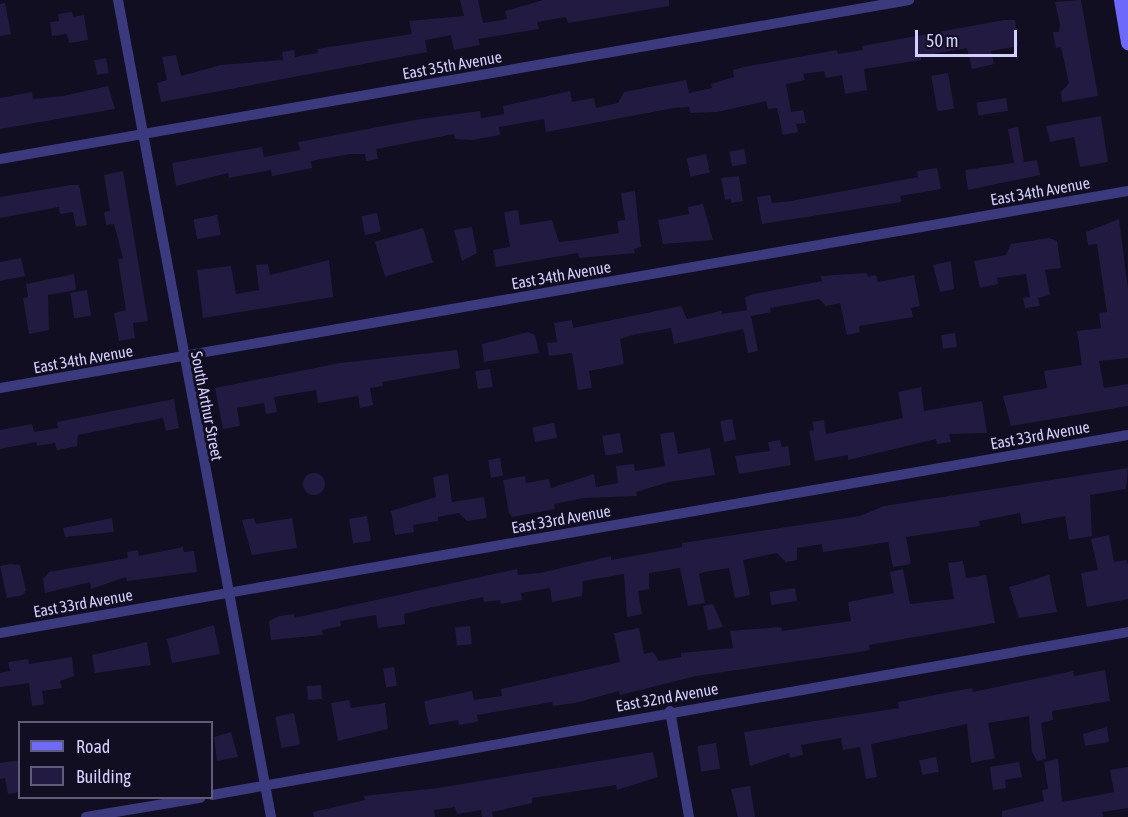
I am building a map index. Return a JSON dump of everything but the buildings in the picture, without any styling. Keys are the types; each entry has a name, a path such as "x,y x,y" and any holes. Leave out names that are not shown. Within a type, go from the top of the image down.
{"main road":[{"path":"1121,0 1128,42"}],"street":[{"name":"South Arthur Street","path":"118,0 227,592 271,817"},
{"name":"East 35th Avenue","path":"0,159 909,0"},
{"name":"East 34th Avenue","path":"0,388 1128,191"},
{"name":"East 33rd Avenue","path":"0,633 1128,435"},
{"name":"East 32nd Avenue","path":"213,795 670,711 1128,632"},
{"path":"670,711 689,817"},
{"path":"86,817 194,799"}]}
